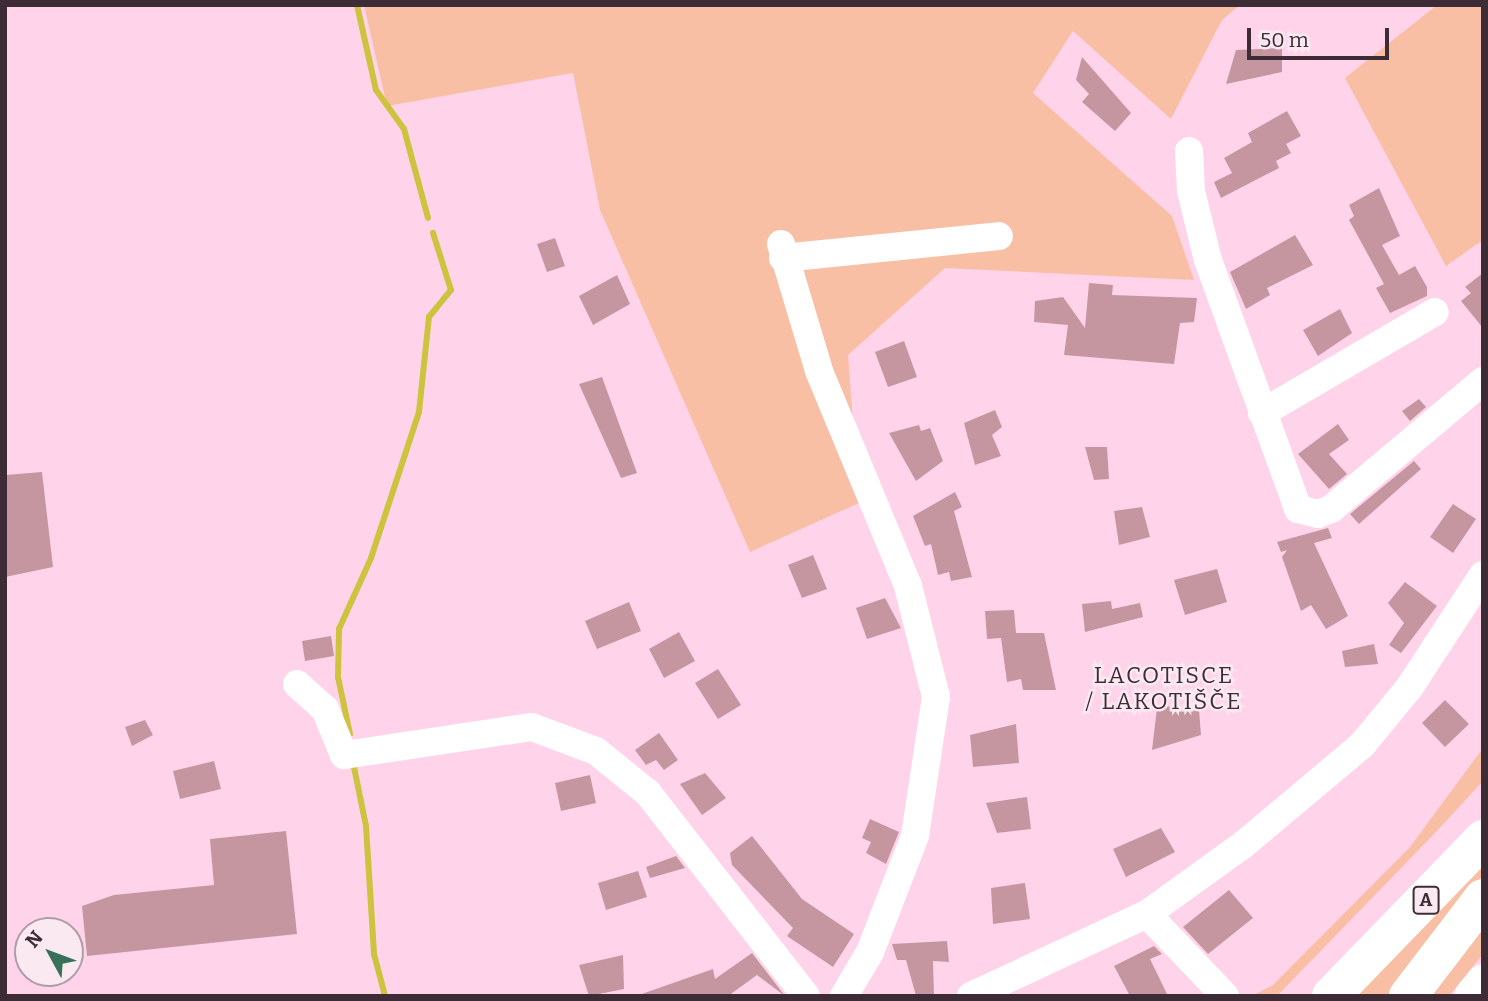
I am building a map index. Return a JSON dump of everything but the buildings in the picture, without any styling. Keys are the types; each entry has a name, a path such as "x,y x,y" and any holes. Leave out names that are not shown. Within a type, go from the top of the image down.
{"highway":[{"name":"A","path":"1331,996 1370,960 1483,839"},
{"path":"1408,996 1483,898"}],"main road":[{"path":"1471,996 1483,981"}],"street":[{"path":"1189,151 1191,191 1208,260 1293,503 1318,514 1483,381"},
{"path":"844,996 870,952 915,836 936,697 902,569 844,438 782,251 999,236"},
{"path":"1262,413 1435,312"},
{"path":"971,996 1147,914 1244,844 1362,745 1409,688 1483,575"},
{"path":"297,684 325,709 344,755 532,727 605,757 648,793 806,996"},
{"path":"1147,914 1225,996"}],"shaded area":[{"path":"364,5 1240,5 1222,20 1171,119 1073,31 1033,93 1172,216 1194,280 945,268 848,355 859,503 750,552 600,210 573,73 387,106"},
{"path":"1437,5 1483,5 1483,240 1446,266 1345,78"},
{"path":"1483,748 1483,781 1436,832 1277,996 1254,995 1273,985 1410,847"},
{"path":"1483,853 1483,875 1420,956 1483,918 1483,954 1449,996 1314,996"}],"waterway":[{"path":"357,5 376,90 404,129 428,218"},
{"path":"350,734 338,677 339,629 371,558 419,412 429,317 451,290 433,233"},
{"path":"354,767 366,826 374,954 385,996"}],"district":[{"name":"LACOTISCE / LAKOTIŠČE","path":"1164,688"}]}
